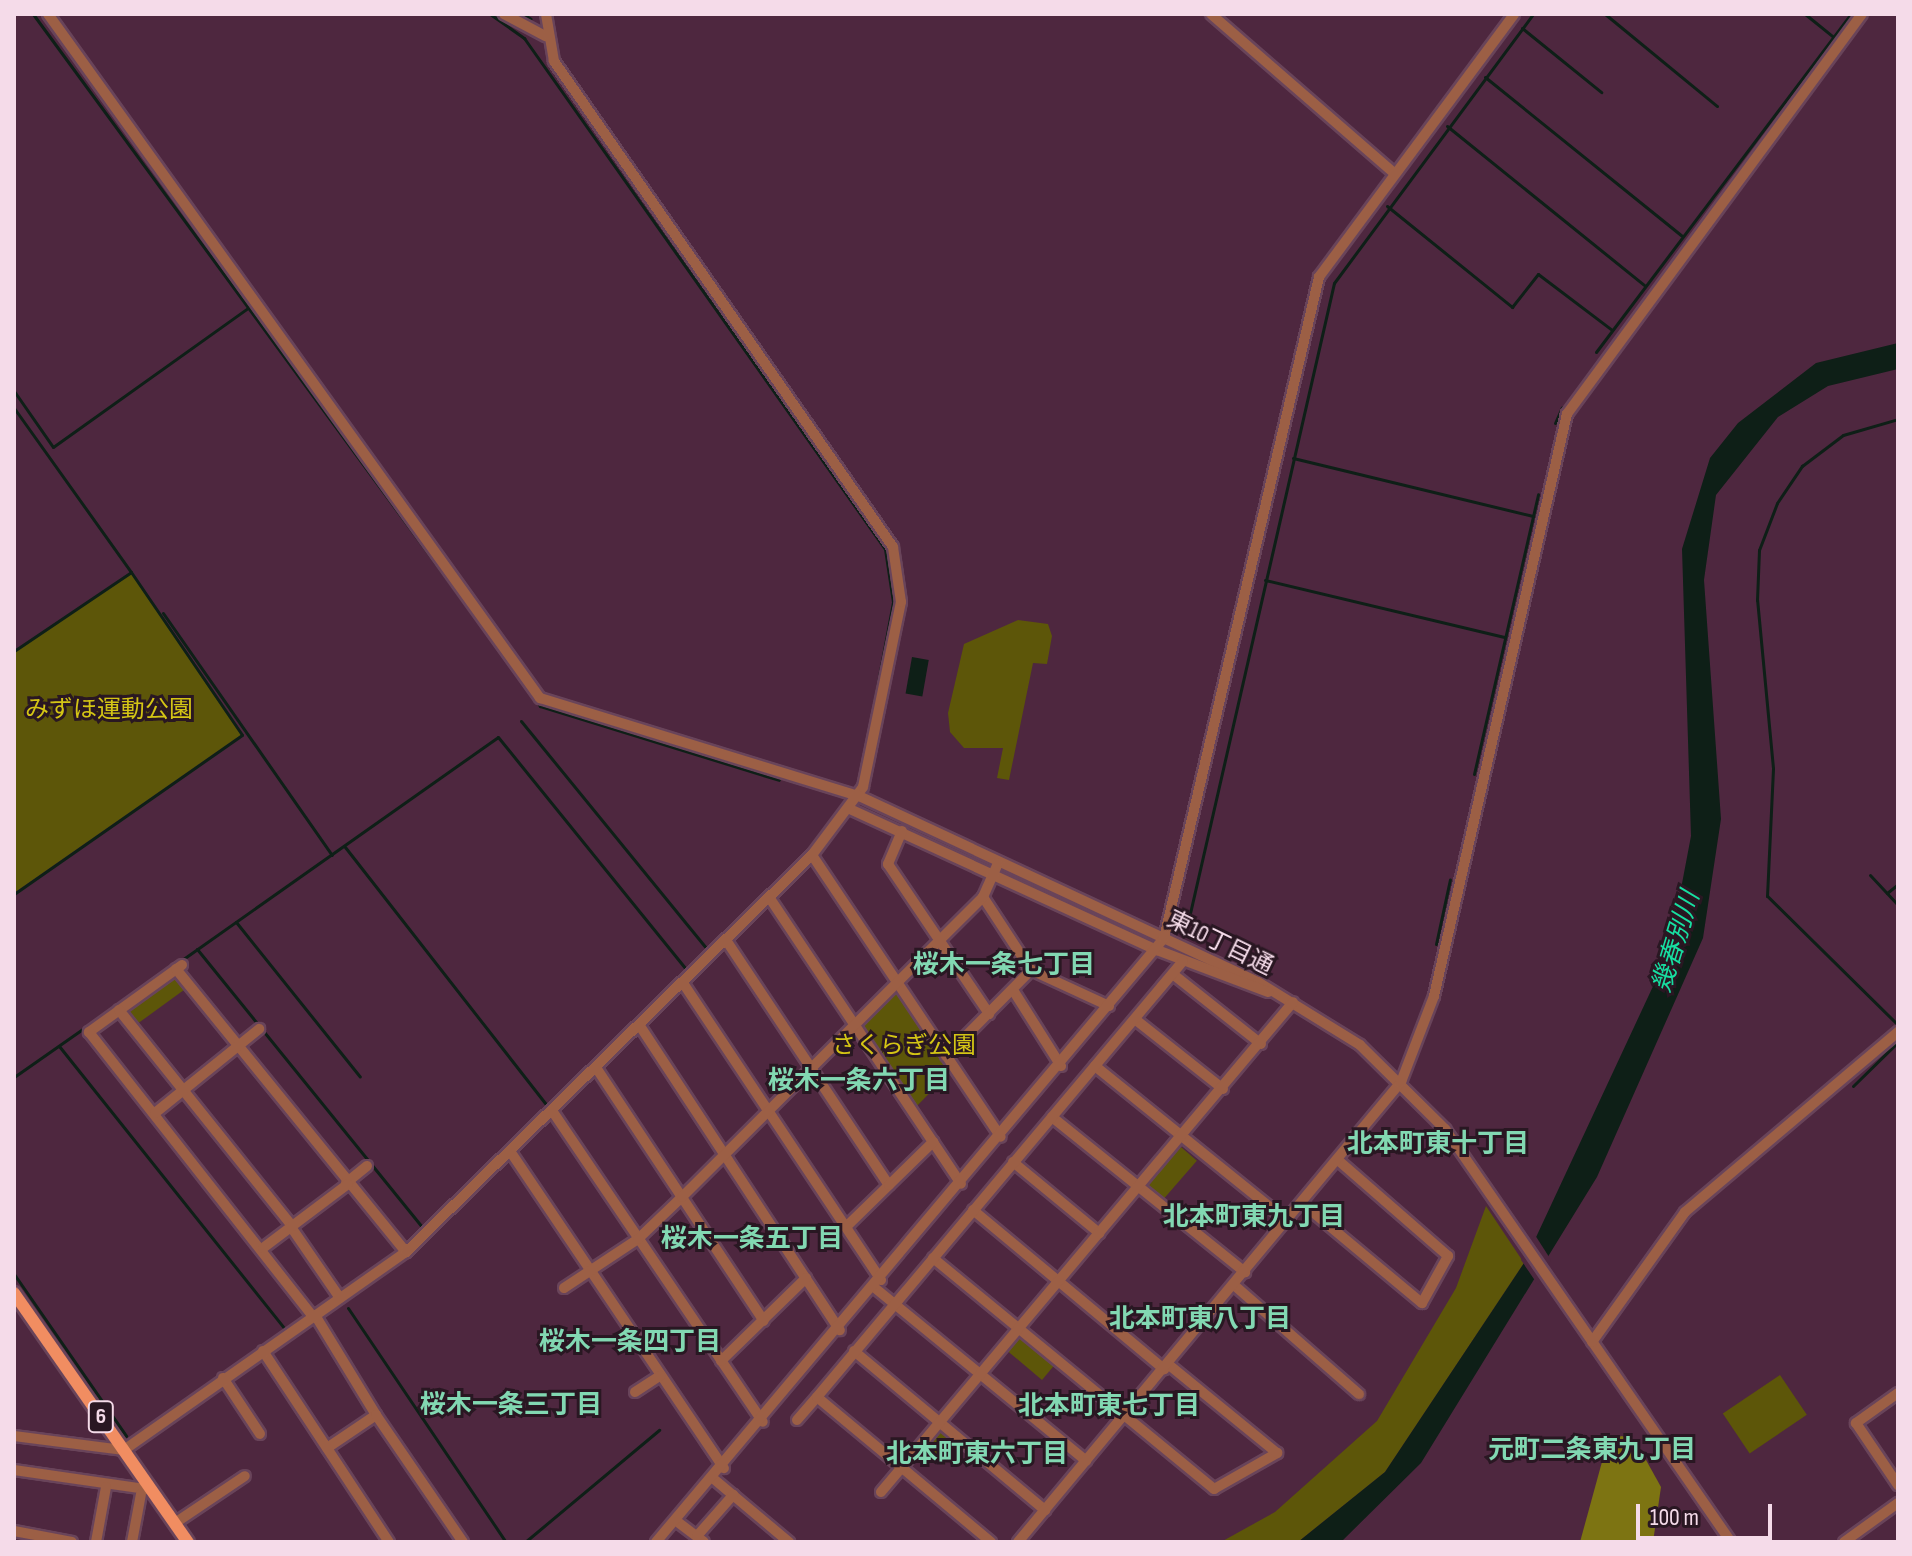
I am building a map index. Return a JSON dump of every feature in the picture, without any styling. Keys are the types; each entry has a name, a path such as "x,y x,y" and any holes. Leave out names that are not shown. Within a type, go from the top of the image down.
{"main road":[{"name":"6","path":"14,1293 124,1450 146,1492 188,1542"}],"street":[{"name":"東10丁目通","path":"48,14 540,698 859,796 1164,938 1293,1002 1401,1082 1502,1210 1592,1342"},
{"path":"504,14 545,36"},
{"path":"14,1436 124,1450 406,1252 512,1154 812,855 852,810 859,796 901,602 893,547 554,61 545,36 546,14"},
{"path":"1211,14 1394,173"},
{"path":"656,1542 679,1523 1061,1066 1164,938 1319,277 1514,14"},
{"path":"1018,1542 1339,1161 1401,1082 1434,996 1567,414 1862,14"},
{"path":"852,810 1157,950 1282,996"},
{"path":"902,831 888,864 941,937 989,1014"},
{"path":"812,855 1001,1137"},
{"path":"564,1288 638,1239 682,1197 983,897 998,863"},
{"path":"769,897 961,1184"},
{"path":"983,897 1031,970 1109,1006"},
{"path":"726,940 889,1185"},
{"path":"797,1420 1183,961"},
{"path":"406,1252 347,1184 179,967 89,1032 314,1316 459,1541"},
{"path":"946,1056 1031,970"},
{"path":"1174,975 1261,1044"},
{"path":"683,983 846,1227 878,1284 894,1303 1086,1461"},
{"path":"1013,990 1061,1066"},
{"path":"881,1492 1261,1044 1293,1002"},
{"path":"119,1010 292,1226 340,1298"},
{"path":"1136,1020 1223,1089"},
{"path":"640,1026 840,1330"},
{"path":"155,1113 259,1029"},
{"path":"1731,1542 1592,1342 1685,1212 1898,1032"},
{"path":"1095,1066 1288,1222"},
{"path":"597,1069 764,1321"},
{"path":"553,1112 763,1422"},
{"path":"1052,1117 1245,1272"},
{"path":"846,1227 933,1142"},
{"path":"512,1154 724,1468"},
{"path":"1303,1204 1422,1303 1448,1256 1339,1161"},
{"path":"1013,1162 1099,1233"},
{"path":"263,1248 367,1166"},
{"path":"933,1258 1214,1489 1277,1453 973,1210"},
{"path":"721,1361 806,1278"},
{"path":"1234,1285 1359,1394"},
{"path":"263,1351 389,1542"},
{"path":"854,1351 1045,1510"},
{"path":"635,1392 660,1376"},
{"path":"223,1378 260,1434"},
{"path":"1898,1393 1856,1423 1898,1485"},
{"path":"817,1397 991,1542"},
{"path":"327,1448 376,1415"},
{"path":"14,1470 146,1492 132,1542"},
{"path":"175,1523 245,1476"},
{"path":"715,1480 789,1542"},
{"path":"96,1542 106,1487"},
{"path":"679,1523 701,1539 733,1495"},
{"path":"1844,1542 1898,1504"},
{"path":"14,1531 38,1539 72,1542"}],"green space":[{"name":"みずほ運動公園","path":"131,573 241,735 14,893 14,653"},
{"path":"1018,620 1048,624 1052,636 1047,664 1033,663 1009,780 997,778 1003,748 964,748 950,732 948,713 964,644"},
{"path":"177,974 187,988 136,1025 126,1011"},
{"name":"さくらぎ公園","path":"896,981 954,1068 912,1111 854,1024"},
{"path":"1181,1147 1197,1161 1164,1199 1148,1185"},
{"path":"1486,1206 1524,1263 1385,1472 1298,1542 1221,1542 1275,1512 1377,1421 1456,1288"},
{"path":"1019,1328 1058,1361 1042,1380 1003,1347"},
{"path":"1780,1375 1807,1415 1750,1453 1723,1414"},
{"path":"940,1423 963,1443 944,1465 921,1445"}],"shaded area":[{"path":"1622,1436 1636,1442 1661,1487 1653,1542 1580,1542 1608,1440"}],"water":[{"name":"幾春別川","path":"1898,343 1898,369 1828,386 1778,417 1716,495 1704,580 1721,819 1703,938 1597,1177 1421,1463 1341,1542 1298,1542 1385,1472 1524,1263 1669,952 1691,836 1682,549 1710,458 1738,423 1816,363"},
{"path":"912,657 929,660 922,696 906,693"}],"pier":[{"path":"1535,1235 1551,1260 1538,1285 1521,1260"}],"waterway":[{"path":"33,14 540,706 779,780"},
{"path":"490,14 524,38 885,549 893,602 863,762"},
{"path":"523,14 531,19"},
{"path":"1188,922 1334,283 1533,14"},
{"path":"1605,14 1717,106"},
{"path":"1805,14 1833,37"},
{"path":"1596,352 1851,14"},
{"path":"1522,28 1601,92"},
{"path":"1485,77 1681,235"},
{"path":"1447,126 1644,285"},
{"path":"1387,206 1512,307 1538,274 1612,330"},
{"path":"14,391 53,447 251,306"},
{"path":"1555,423 1562,407"},
{"path":"14,408 131,572"},
{"path":"1896,1023 1767,896 1773,768 1757,600 1759,550 1777,503 1802,466 1843,435 1898,419"},
{"path":"1293,458 1533,516"},
{"path":"1474,774 1538,494"},
{"path":"14,651 131,572 242,735 14,894"},
{"path":"1265,580 1505,637"},
{"path":"163,613 332,855"},
{"path":"521,721 705,947"},
{"path":"179,962 498,737 685,968"},
{"path":"345,847 547,1106"},
{"path":"1870,875 1898,905"},
{"path":"1436,944 1450,879"},
{"path":"1887,893 1898,884"},
{"path":"236,922 360,1077"},
{"path":"197,949 423,1228"},
{"path":"14,1077 137,991"},
{"path":"1853,1086 1898,1042"},
{"path":"59,1046 284,1328"},
{"path":"14,1274 126,1436"},
{"path":"348,1308 506,1542"},
{"path":"525,1542 659,1430"}],"district":[{"name":"桜木一条七丁目","path":"1004,966"},
{"name":"桜木一条六丁目","path":"859,1082"},
{"name":"北本町東十丁目","path":"1438,1145"},
{"name":"北本町東九丁目","path":"1254,1218"},
{"name":"桜木一条五丁目","path":"752,1240"},
{"name":"北本町東八丁目","path":"1200,1320"},
{"name":"桜木一条四丁目","path":"630,1343"},
{"name":"桜木一条三丁目","path":"511,1406"},
{"name":"北本町東七丁目","path":"1109,1407"},
{"name":"元町二条東九丁目","path":"1592,1451"},
{"name":"北本町東六丁目","path":"977,1455"}]}
